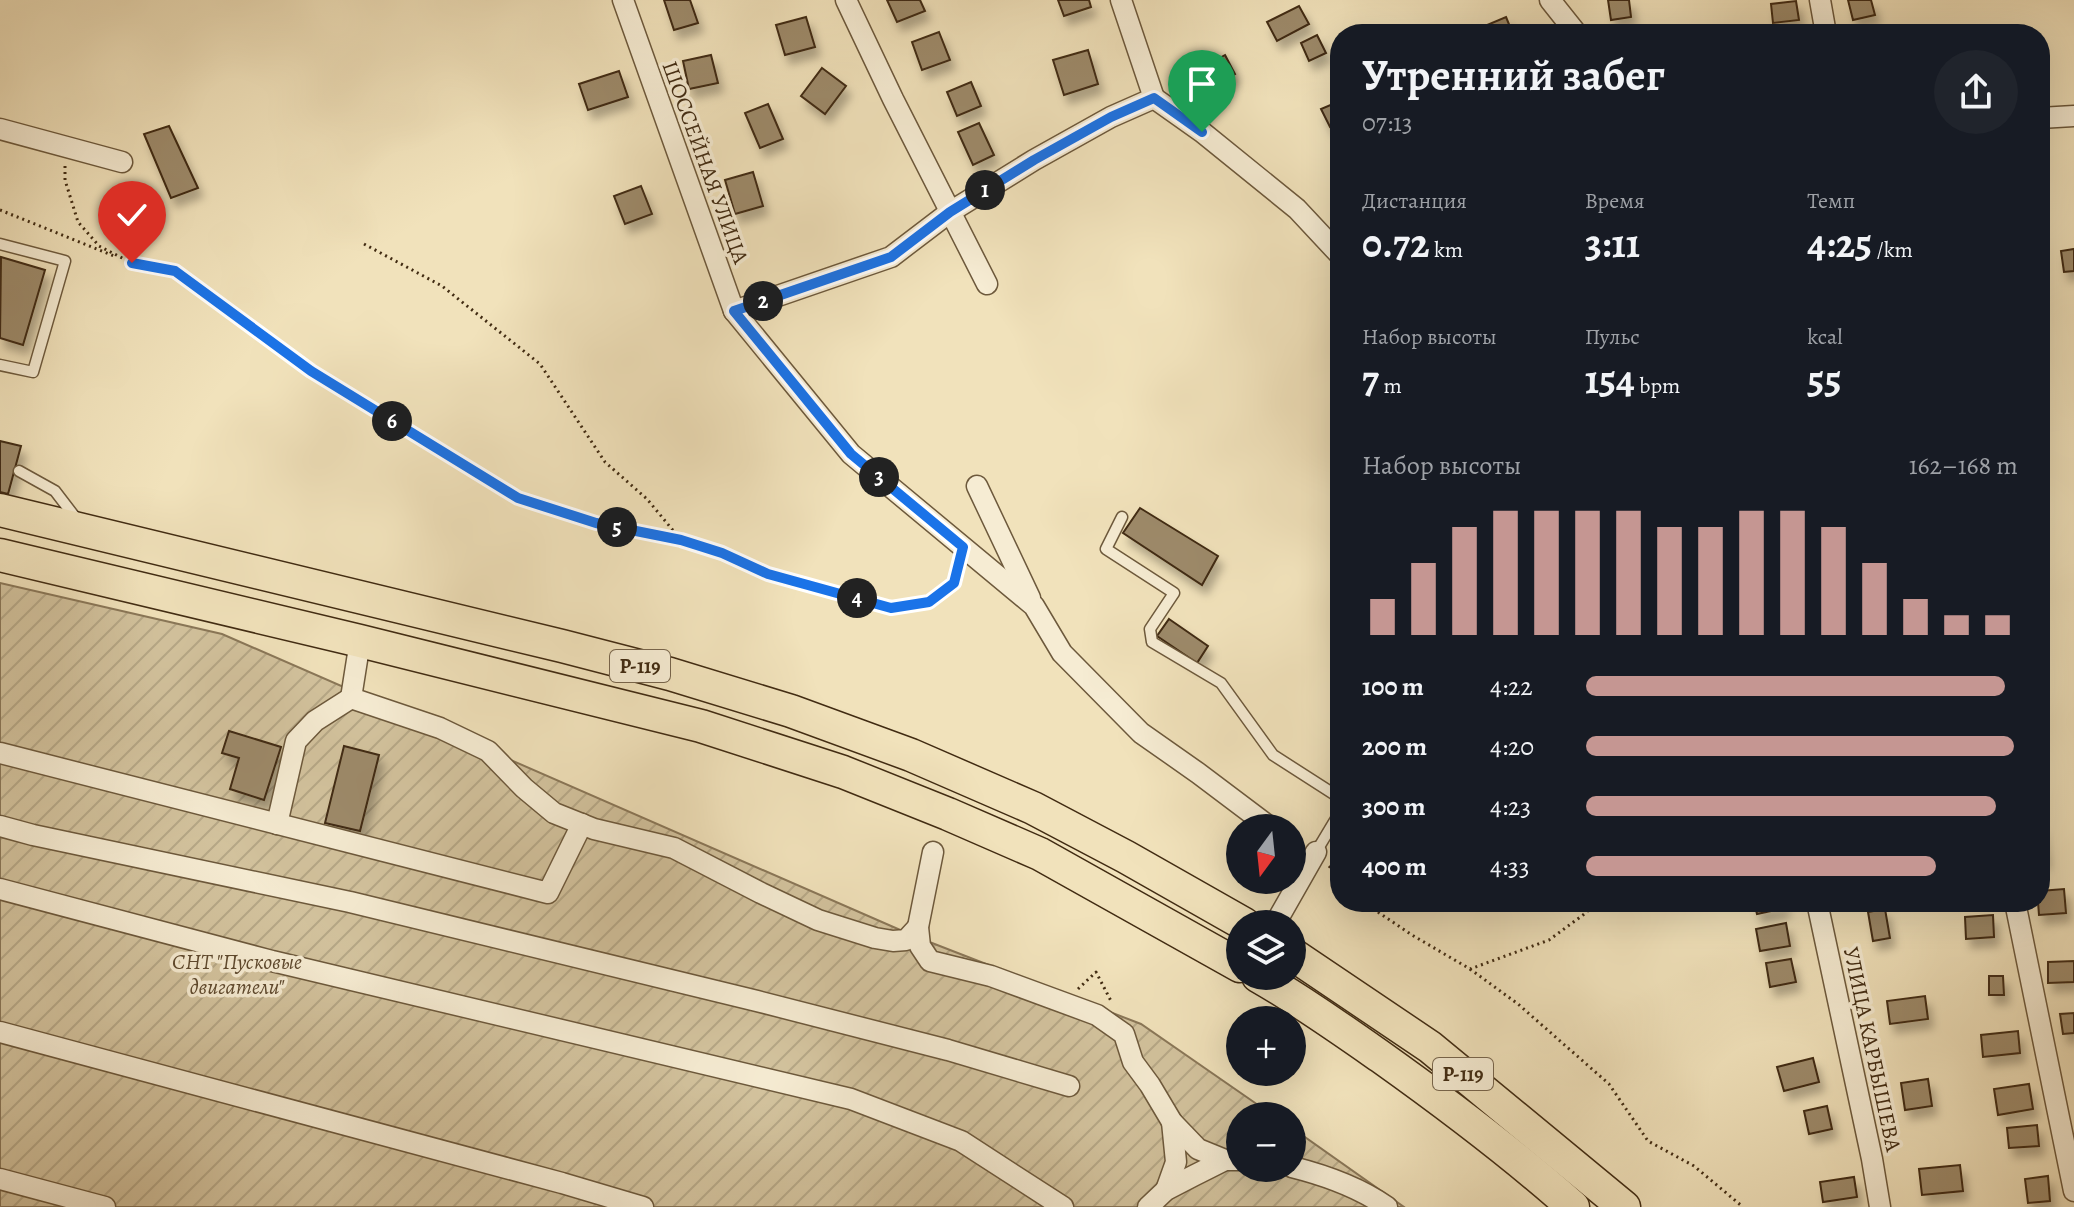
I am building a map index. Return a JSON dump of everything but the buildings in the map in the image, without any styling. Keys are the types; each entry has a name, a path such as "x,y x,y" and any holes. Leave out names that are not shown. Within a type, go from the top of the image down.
{"highway":[{"name":"Р-119","path":"0,510 562,646 670,674 791,711 911,755 1033,808 1226,914"},
{"name":"Р-119","path":"0,555 701,726 843,772 1040,854 1226,958"},
{"name":"Р-119","path":"1306,963 1430,1047 1624,1207"},
{"name":"Р-119","path":"1280,990 1443,1101 1573,1207"}],"street":[{"name":"ШОССЕЙНАЯ УЛИЦА","path":"623,0 734,311 851,454 1034,606 1062,653 1141,733 1252,814"},
{"path":"846,0 987,284"},
{"path":"1121,0 1154,98 1202,132 1297,209 1330,244"},
{"path":"1550,0 1569,24"},
{"path":"1820,0 1824,24"},
{"path":"734,311 891,257 950,212 1046,153 1111,117 1154,98"},
{"path":"2050,117 2074,116"},
{"path":"0,129 122,162"},
{"path":"977,486 1034,606"},
{"path":"277,824 296,741 315,721 351,698 360,641"},
{"path":"351,698 440,728 488,751 554,813 594,829 674,848 818,920 893,941 906,940 918,927"},
{"path":"0,753 548,893 582,824"},
{"path":"0,826 350,902 742,997 948,1050 1069,1086"},
{"path":"933,852 918,927 920,946 930,961 991,976 1097,1015 1124,1034 1133,1062 1172,1122 1198,1149 1226,1158"},
{"path":"1306,860 1316,852"},
{"path":"0,889 272,961 851,1099 961,1141 1063,1207"},
{"name":"УЛИЦА КАРБЫШЕВА","path":"1819,912 1880,1207"},
{"path":"2017,912 2074,1191"},
{"path":"0,1032 643,1207"},
{"path":"1166,1190 1176,1162 1172,1122"},
{"path":"1148,1207 1166,1190 1226,1163"},
{"path":"1306,1170 1376,1199 1387,1207"},
{"path":"0,1179 105,1207"}],"lane":[{"path":"0,244 65,261 33,372 0,365"},
{"path":"19,471 55,491 83,530"},
{"path":"1122,517 1106,549 1174,593 1150,629 1152,642 1221,683 1273,755 1330,792"},
{"path":"1316,852 1330,829"}],"path":[{"path":"65,146 65,180 78,222 99,246 132,263"},
{"path":"0,210 132,263 175,271 311,371 518,498 596,523 681,540 722,553 768,574 891,608 929,602 954,583 963,547"},
{"path":"364,244 442,286 540,364 605,462 647,499 681,540"},
{"path":"1378,912 1470,969 1518,1004 1609,1084 1648,1141 1694,1166 1743,1207"},
{"path":"1470,969 1549,940 1586,912"}],"green space":[{"name":"СНТ \"Пусковые двигатели\"","path":"0,583 222,634 914,936 1141,1024 1226,1083 1226,1086 1254,1102 1226,1102 1226,1182 1306,1182 1306,1138 1404,1207 0,1207"}],"route":[{"path":"132,263 175,271 311,371 518,498 596,523 681,540 722,553 768,574 891,608 929,602 954,583 963,547 851,454 734,311 891,257 950,212 1034,160 1111,117 1154,98 1202,132"}]}
